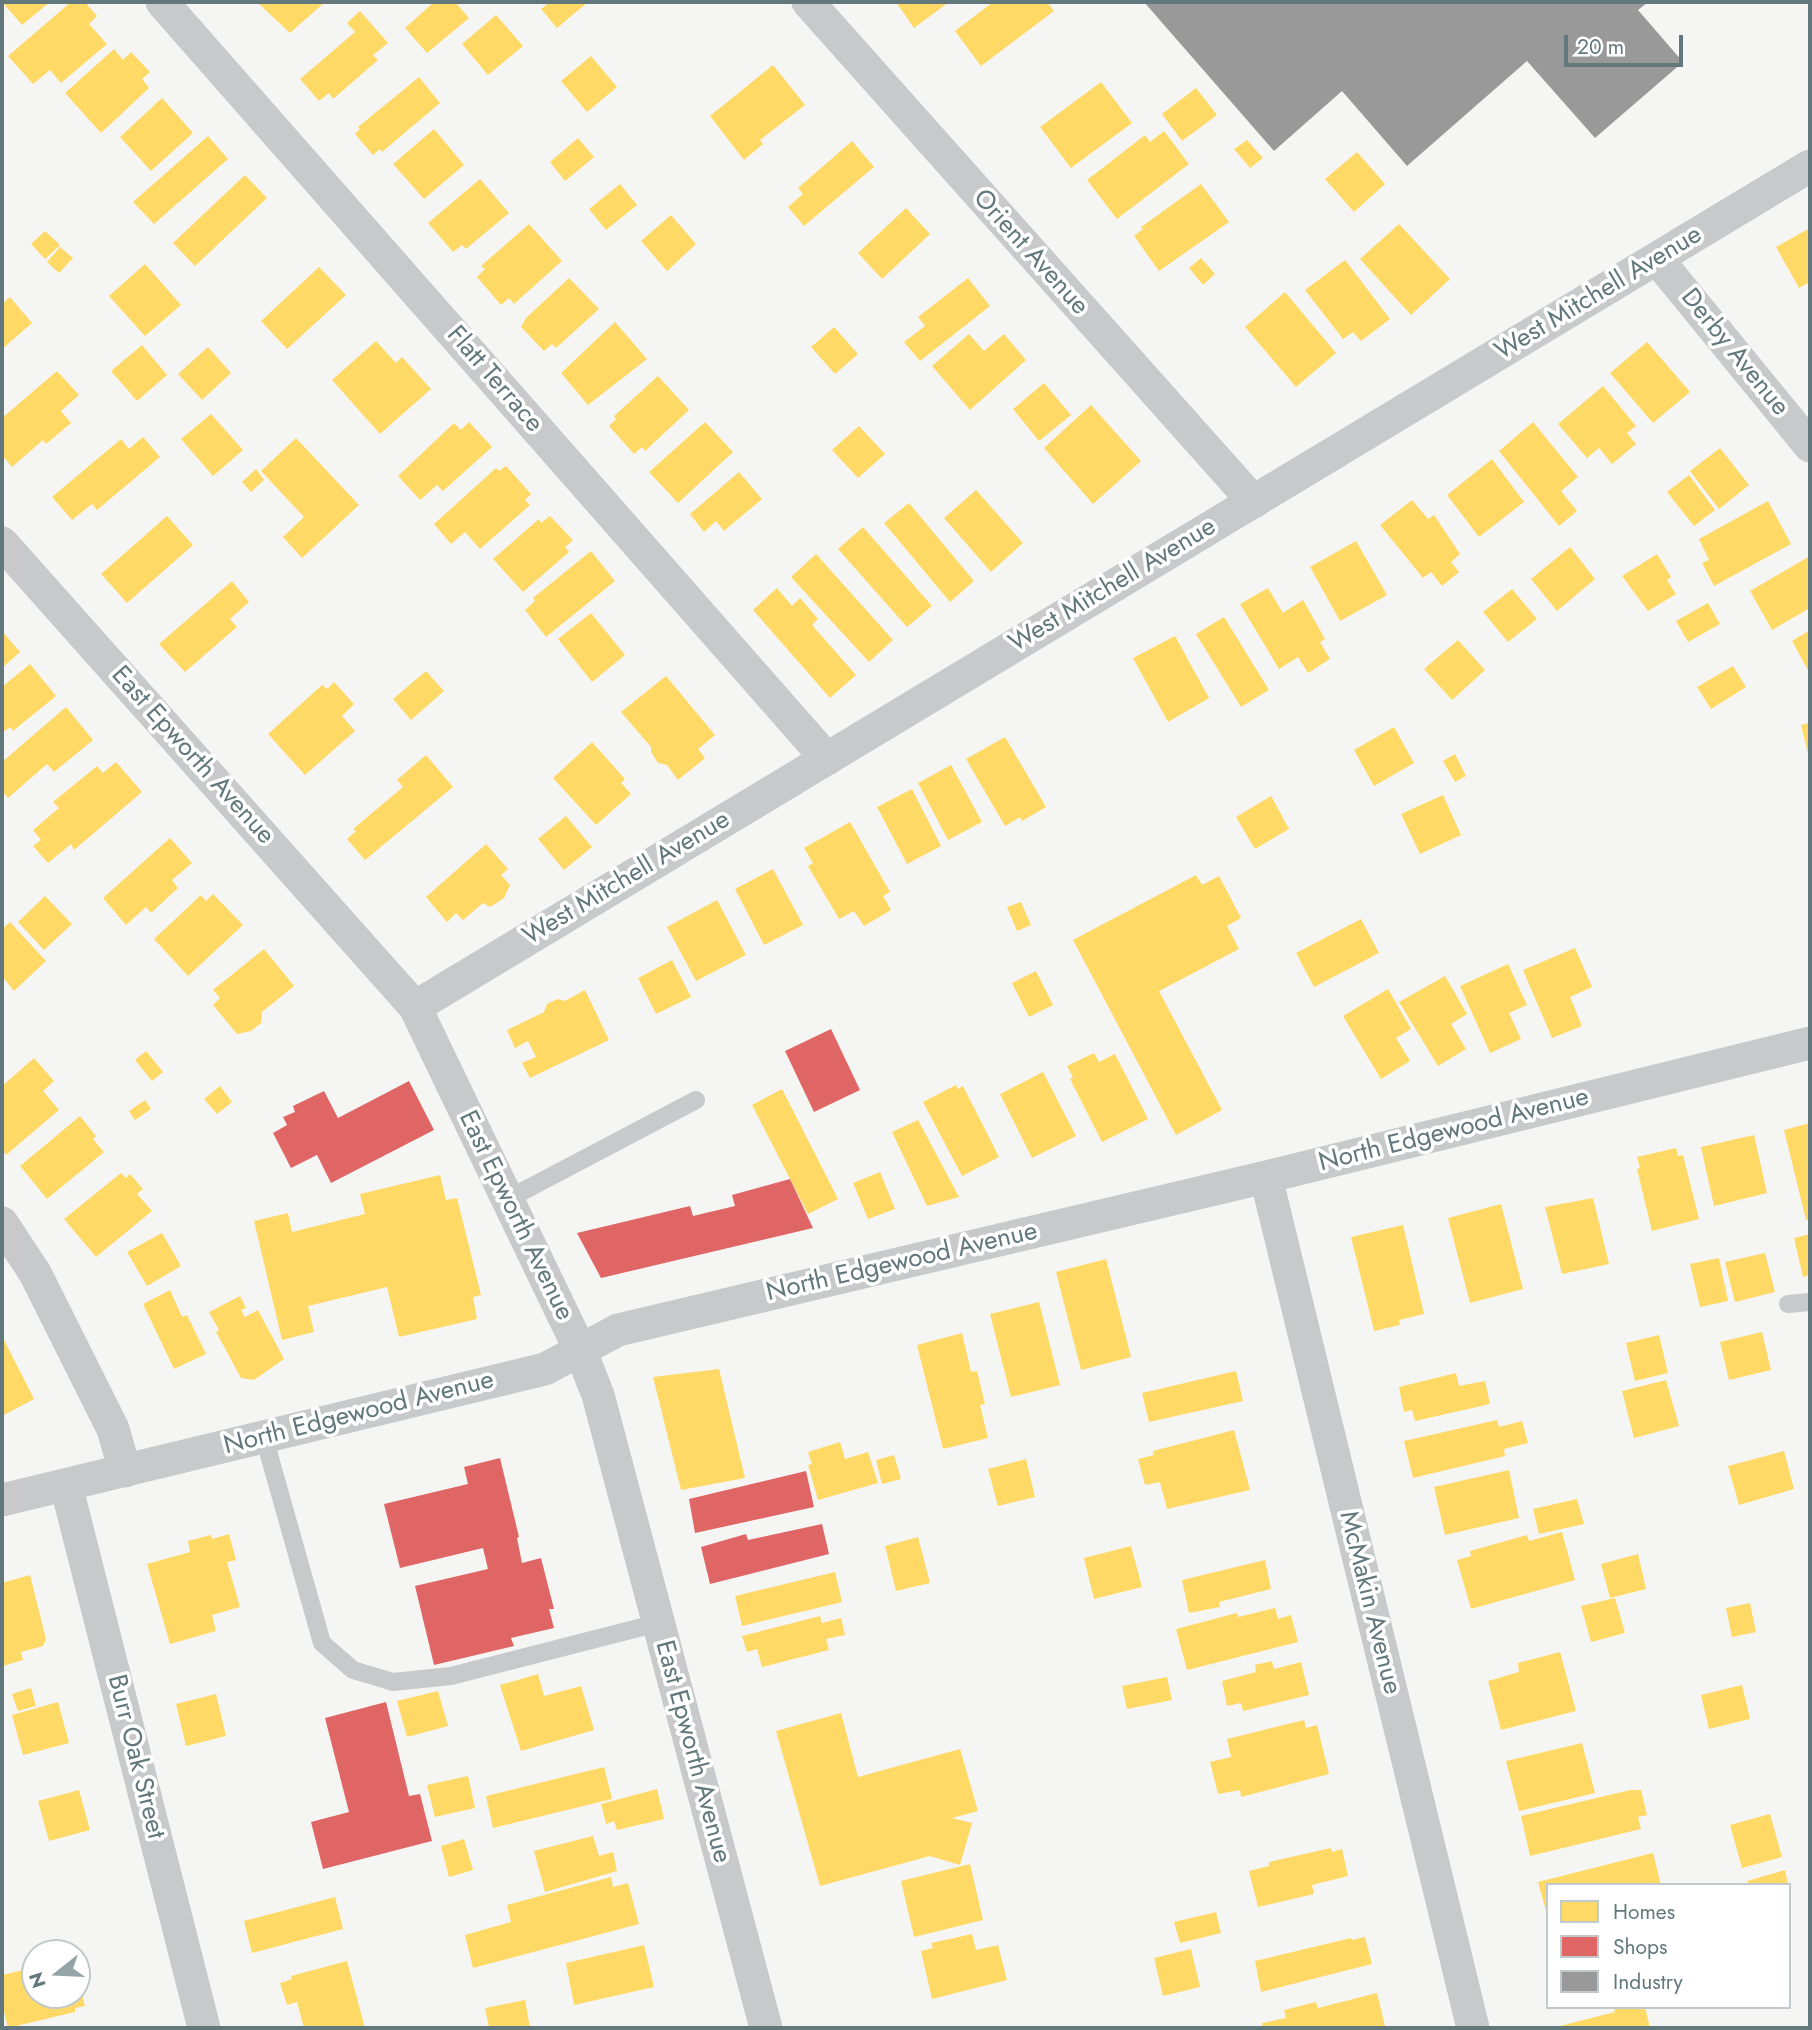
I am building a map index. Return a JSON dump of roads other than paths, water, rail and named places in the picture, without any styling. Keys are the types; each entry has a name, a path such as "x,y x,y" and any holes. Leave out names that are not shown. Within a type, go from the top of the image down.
{"street":[{"name":"Flatt Terrace","path":"162,2 827,759"},
{"name":"Orient Avenue","path":"808,2 1254,502"},
{"name":"West Mitchell Avenue","path":"415,1007 1810,166"},
{"name":"Derby Avenue","path":"1658,260 1810,446"},
{"name":"East Epworth Avenue","path":"2,543 415,1007 581,1352 598,1395 766,2028"},
{"name":"North Edgewood Avenue","path":"2,1500 545,1369 618,1330 1266,1177 1810,1043"},
{"name":"McMakin Avenue","path":"1266,1177 1473,2028"},
{"path":"2,1223 35,1273 107,1417 125,1471"},
{"name":"Burr Oak Street","path":"66,1485 204,2028"}],"lane":[{"path":"508,1199 696,1100"},
{"path":"1788,1304 1810,1302"},
{"path":"264,1437 322,1643 353,1670 393,1682 451,1676 658,1623"}]}
